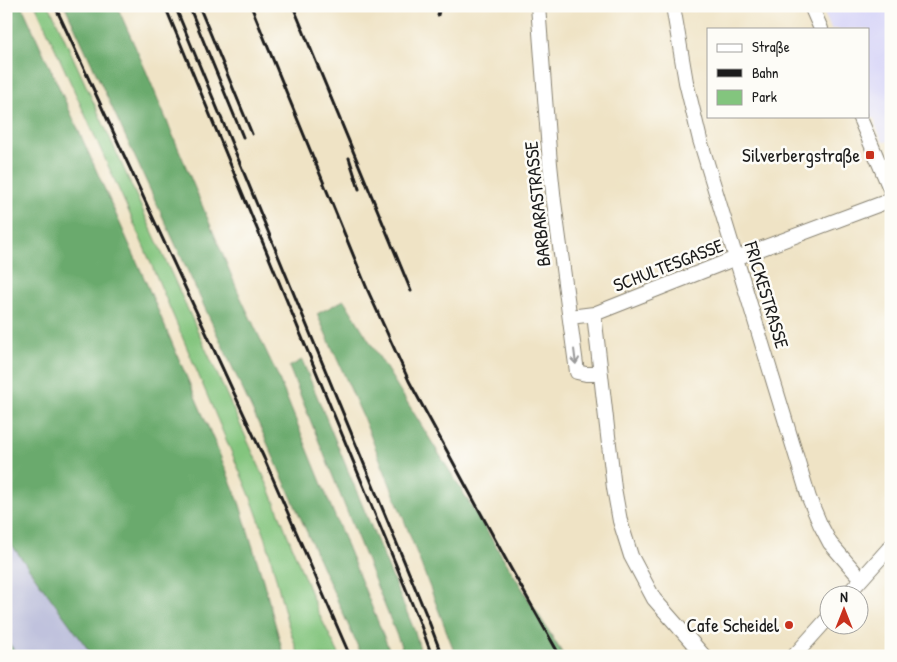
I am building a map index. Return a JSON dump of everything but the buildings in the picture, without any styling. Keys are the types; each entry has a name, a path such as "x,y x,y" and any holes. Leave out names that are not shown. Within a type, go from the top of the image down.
{"street":[{"name":"BARBARASTRASSE","path":"538,6 554,202 577,372 601,374"},
{"name":"FRICKESTRASSE","path":"673,6 686,82 700,140 809,498 830,543 861,579"},
{"path":"811,6 821,28"},
{"path":"860,118 890,183"},
{"name":"SCHULTESGASSE","path":"570,317 594,314 891,200"},
{"path":"594,314 614,488 620,521 631,556 654,599 704,656"},
{"path":"857,584 891,546"},
{"path":"794,656 820,627"}],"shaded area":[{"path":"821,6 891,6 891,141 883,142 874,118 870,114 870,28 831,28"},
{"path":"6,537 93,656 18,656 6,639"}],"green space":[{"path":"6,6 22,6 142,273 215,443 239,502 284,656 93,656 6,537"},
{"path":"36,6 49,6 52,11 269,488 318,612 340,656 299,656 287,621 266,539 251,498 129,212"},
{"path":"65,6 117,6 240,296 277,374 391,656 362,656 261,429"},
{"path":"344,300 564,656 456,656 363,417 317,314"},
{"path":"302,360 415,632 422,656 405,656 289,367"},
{"path":"6,639 18,656 6,656"}],"railway":[{"path":"55,6 264,458 350,656"},
{"path":"165,6 432,656"},
{"path":"175,6 442,656"},
{"path":"189,6 243,137"},
{"path":"199,6 252,134"},
{"path":"251,6 368,291 409,381 560,656"},
{"path":"293,6 411,291"},
{"path":"438,15 440,6"},
{"path":"349,158 359,189"}],"place":[{"name":"Silverbergstraße","path":"870,155"},
{"name":"Cafe Scheidel","path":"789,625"}]}
